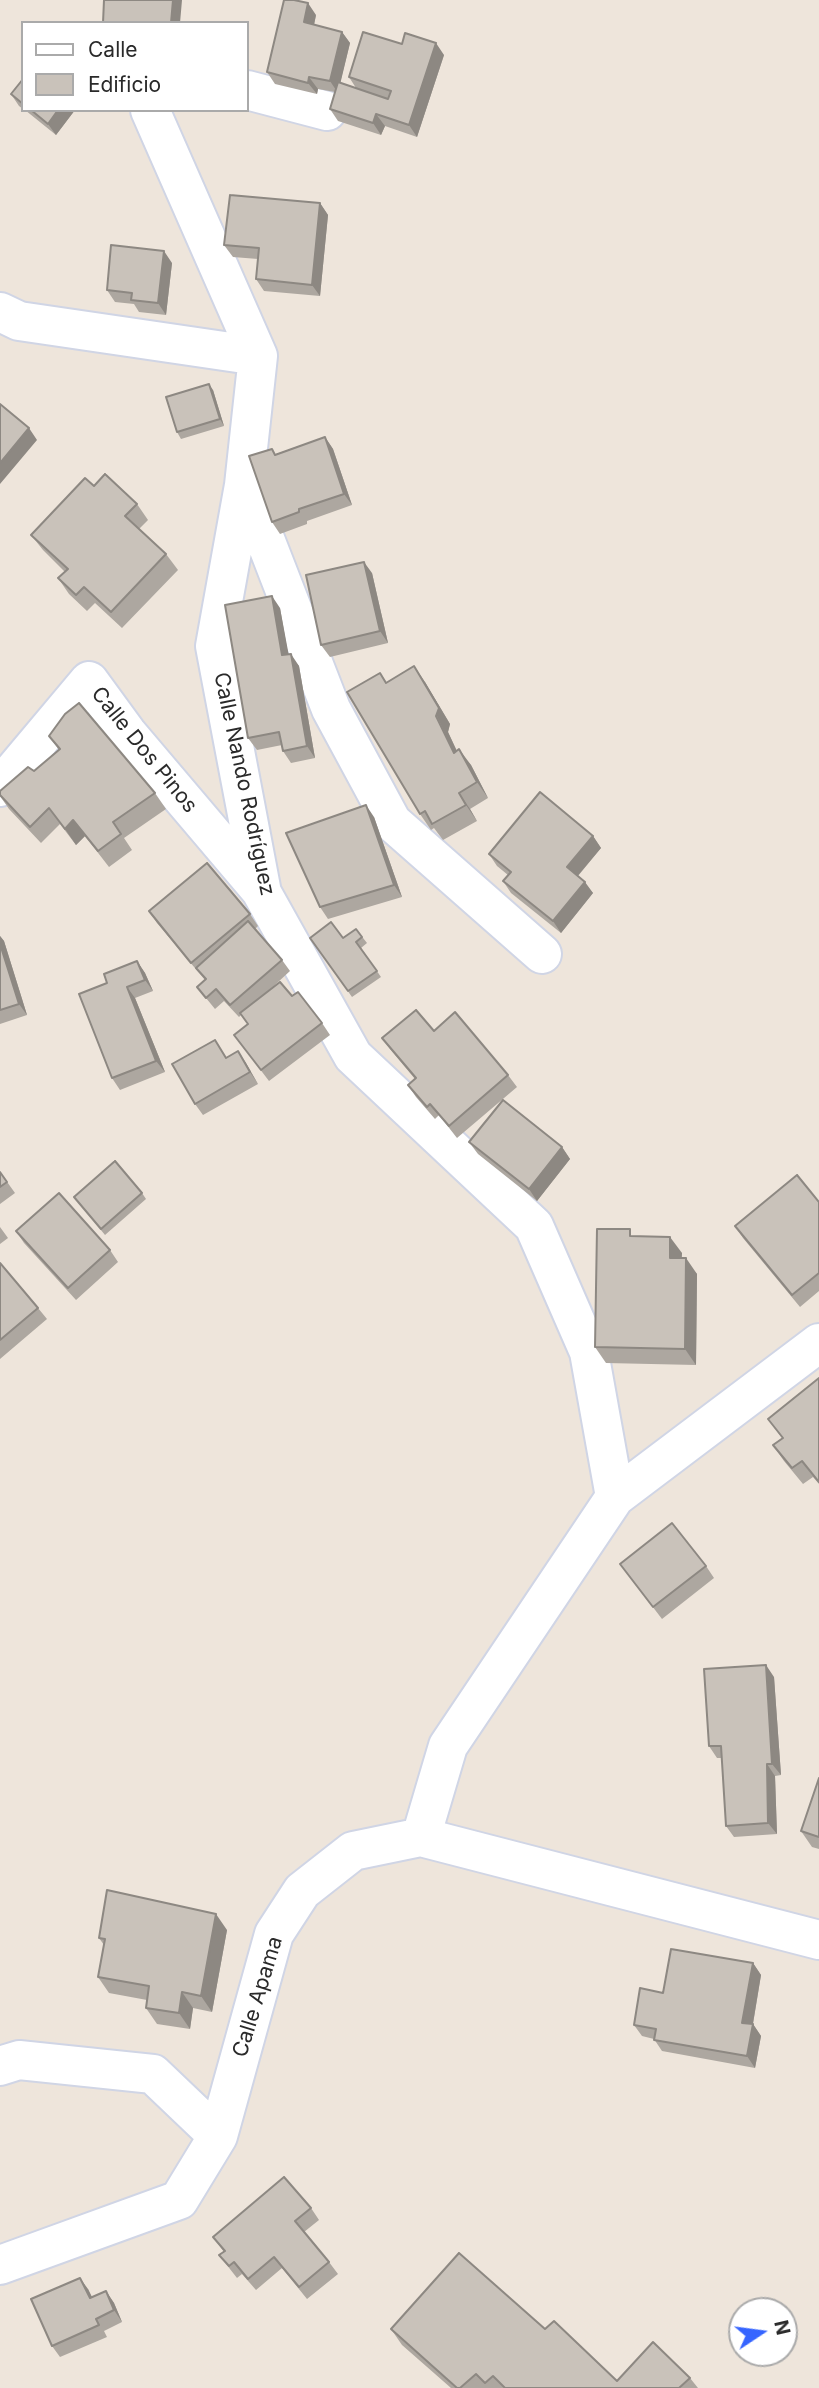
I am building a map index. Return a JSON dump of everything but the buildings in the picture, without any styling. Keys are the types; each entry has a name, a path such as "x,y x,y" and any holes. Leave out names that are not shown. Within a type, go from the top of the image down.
{"street":[{"path":"248,90 327,111"},
{"name":"Calle Nando Rodríguez","path":"151,112 258,356 244,485 215,646 262,893 354,1056 534,1226 589,1352 615,1497"},
{"path":"0,312 19,321 258,356"},
{"path":"244,485 331,709 392,822 542,954"},
{"name":"Calle Dos Pinos","path":"0,787 89,681 127,733 262,893"},
{"path":"421,1836 447,1746 615,1497 819,1343"},
{"name":"Calle Apama","path":"0,2265 178,2200 218,2136 274,1934 302,1891 354,1851 421,1836 819,1940"},
{"path":"0,2066 19,2060 153,2074 218,2136"}]}
